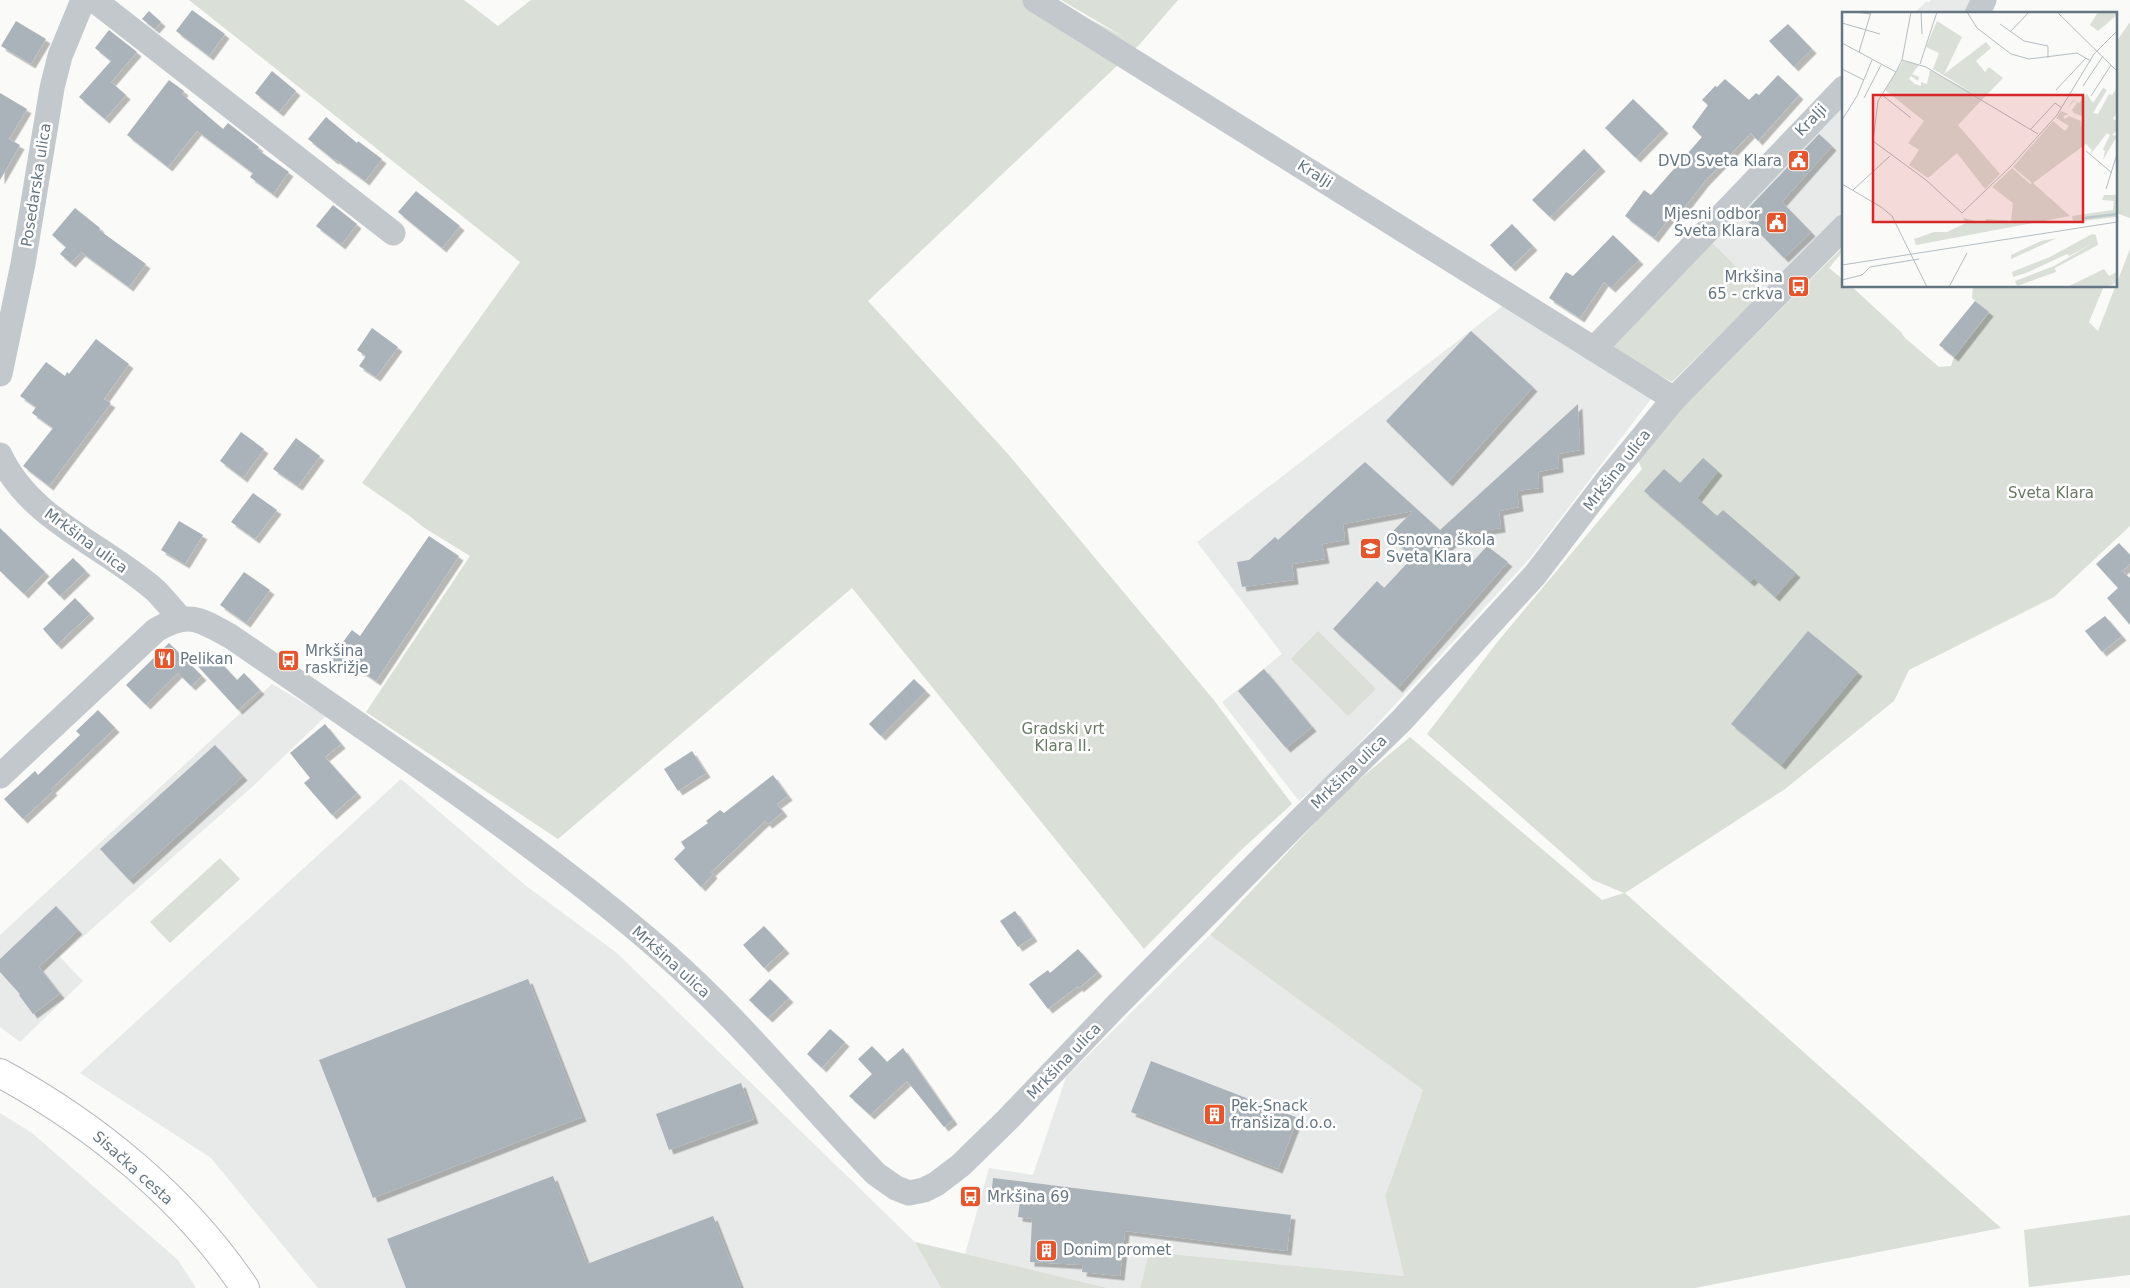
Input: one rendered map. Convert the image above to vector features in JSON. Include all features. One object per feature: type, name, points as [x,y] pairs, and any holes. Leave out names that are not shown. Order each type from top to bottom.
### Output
[{"type":"main road","name":"Sisačka cesta","points":[[0,1073],[91,1129],[150,1179],[198,1228],[245,1288]]},
{"type":"street","name":"Posedarska ulica","points":[[0,374],[23,264],[52,88],[60,56],[83,0]]},
{"type":"street","points":[[94,0],[394,233]]},
{"type":"street","name":"Kralji","points":[[1035,0],[1674,399]]},
{"type":"street","points":[[1978,12],[1984,0]]},
{"type":"street","name":"Kralji","points":[[1594,349],[1842,90]]},
{"type":"street","name":"Mrkšina ulica","points":[[0,455],[6,468],[21,488],[41,509],[154,589],[181,619],[193,619],[209,624],[230,636],[364,727],[546,858],[664,954],[704,990],[876,1174],[896,1188],[908,1193],[924,1190],[936,1184],[1007,1120],[1303,816],[1402,722],[1535,575],[1609,478],[1674,399],[1842,229]]},
{"type":"street","points":[[0,776],[156,630],[173,620],[181,619]]},
{"type":"shaded area","points":[[1931,0],[1973,0],[1966,12],[1915,12],[1927,1],[1929,3]]},
{"type":"shaded area","points":[[1842,90],[1842,213],[1818,242],[1766,295],[1708,239]]},
{"type":"shaded area","name":"Osnovna škola Sveta Klara","points":[[1504,305],[1654,395],[1531,557],[1332,773],[1299,801],[1222,702],[1282,654],[1197,542]]},
{"type":"shaded area","points":[[272,684],[326,716],[252,787],[60,957],[83,981],[20,1042],[0,1027],[0,935]]},
{"type":"shaded area","points":[[401,779],[525,885],[617,953],[915,1242],[941,1288],[318,1288],[211,1158],[80,1073]]},
{"type":"shaded area","points":[[1210,935],[1423,1090],[1385,1196],[1404,1276],[1149,1252],[1140,1288],[1108,1288],[965,1254],[989,1168],[1033,1175],[1066,1077]]},
{"type":"shaded area","points":[[0,1113],[32,1133],[178,1260],[196,1288],[0,1288]]},
{"type":"green space","name":"Gradski vrt Klara II.","points":[[189,0],[464,0],[498,26],[531,0],[1053,0],[1124,37],[1061,0],[1178,0],[1139,45],[868,301],[1008,454],[1213,699],[1292,804],[1240,851],[1144,949],[852,588],[558,839],[366,712],[470,556],[423,527],[362,483],[520,262]]},
{"type":"green space","points":[[2130,22],[2130,218],[2118,214],[2118,39]]},
{"type":"green space","points":[[1708,239],[1763,292],[1672,382],[1613,350],[1613,345]]},
{"type":"green space","name":"Sveta Klara","points":[[1842,248],[1842,252],[1829,268],[1842,278],[1842,288],[1853,288],[1901,332],[1905,338],[1939,367],[1951,366],[1954,357],[1989,313],[1972,298],[1973,288],[2103,288],[2089,322],[2098,331],[2115,288],[2118,288],[2118,280],[2130,249],[2130,526],[2054,597],[1909,670],[1894,701],[1785,789],[1625,893],[2001,1228],[1695,1288],[1140,1288],[1149,1252],[1404,1276],[1385,1196],[1423,1090],[1210,935],[1341,795],[1410,737],[1602,900],[1624,893],[1593,880],[1427,734],[1499,640],[1642,469],[1638,460],[1684,406]]},
{"type":"green space","points":[[1318,631],[1376,689],[1348,716],[1291,659]]},
{"type":"green space","points":[[220,858],[240,879],[170,943],[150,922]]},
{"type":"green space","points":[[2130,1215],[2130,1275],[2029,1287],[2024,1230]]},
{"type":"green space","points":[[915,1242],[1108,1288],[941,1288]]},
{"type":"building","points":[[192,10],[225,34],[209,56],[176,31]]},
{"type":"building","points":[[149,11],[161,22],[155,29],[142,19]]},
{"type":"building","points":[[16,21],[46,39],[31,64],[1,46]]},
{"type":"building","points":[[1788,24],[1812,49],[1794,67],[1769,41]]},
{"type":"building","points":[[109,30],[137,52],[111,82],[126,95],[105,119],[79,97],[111,61],[95,48]]},
{"type":"building","points":[[272,71],[296,91],[279,112],[255,93]]},
{"type":"building","points":[[1778,75],[1799,95],[1758,141],[1751,133],[1704,182],[1684,208],[1680,204],[1654,238],[1625,216],[1644,190],[1651,195],[1702,137],[1692,127],[1708,105],[1702,100],[1715,86],[1717,87],[1725,79],[1749,100],[1756,93],[1759,95]]},
{"type":"building","points":[[169,80],[184,91],[182,94],[223,129],[228,123],[259,147],[257,149],[289,172],[273,194],[250,177],[253,173],[197,131],[168,167],[127,135]]},
{"type":"building","points":[[0,93],[27,109],[9,139],[20,145],[0,180]]},
{"type":"building","points":[[1633,99],[1664,129],[1636,158],[1605,128]]},
{"type":"building","points":[[326,117],[357,143],[358,141],[382,159],[365,181],[308,139]]},
{"type":"building","name":"Mjesni odbor Sveta Klara","points":[[1819,134],[1832,146],[1782,202],[1811,232],[1784,258],[1742,215]]},
{"type":"building","points":[[1584,149],[1601,167],[1550,217],[1532,200]]},
{"type":"building","points":[[416,191],[460,226],[442,248],[398,212]]},
{"type":"building","points":[[333,205],[357,224],[341,245],[316,226]]},
{"type":"building","points":[[75,208],[100,228],[99,230],[146,264],[129,287],[81,252],[71,263],[60,254],[66,247],[52,235]]},
{"type":"building","points":[[1512,224],[1533,246],[1511,267],[1490,245]]},
{"type":"building","points":[[1613,235],[1639,260],[1611,288],[1604,282],[1580,318],[1549,298],[1566,272],[1573,276]]},
{"type":"building","points":[[1975,301],[1989,312],[1954,357],[1939,345]]},
{"type":"building","points":[[372,328],[398,347],[376,377],[359,366],[366,356],[357,350]]},
{"type":"building","points":[[1471,331],[1533,387],[1448,482],[1386,421]]},
{"type":"building","points":[[96,339],[129,364],[104,399],[111,403],[49,486],[23,466],[53,428],[32,413],[36,407],[20,396],[46,362],[65,376],[67,372],[69,374]]},
{"type":"building","points":[[1578,404],[1580,450],[1558,454],[1559,468],[1538,472],[1539,488],[1517,491],[1519,507],[1499,511],[1501,528],[1461,534],[1446,548],[1468,567],[1487,546],[1508,562],[1398,688],[1333,629],[1377,581],[1384,588],[1413,557],[1388,536],[1413,511],[1343,524],[1345,540],[1322,544],[1325,559],[1292,564],[1294,580],[1242,587],[1237,562],[1249,560],[1275,537],[1278,540],[1365,462],[1440,530]]},
{"type":"building","points":[[241,432],[264,449],[243,478],[220,461]]},
{"type":"building","points":[[296,438],[320,456],[298,486],[273,469]]},
{"type":"building","points":[[1703,458],[1718,471],[1697,498],[1717,516],[1723,510],[1796,573],[1775,597],[1754,578],[1750,582],[1644,491],[1664,469],[1680,483]]},
{"type":"building","points":[[253,493],[277,510],[255,539],[231,522]]},
{"type":"building","points":[[179,521],[203,535],[185,564],[161,550]]},
{"type":"building","points":[[0,528],[45,572],[24,594],[0,571]]},
{"type":"building","points":[[429,536],[459,556],[376,681],[357,668],[351,674],[330,659],[352,630],[360,636]]},
{"type":"building","points":[[2119,543],[2130,555],[2130,564],[2122,571],[2130,578],[2130,625],[2107,598],[2118,588],[2096,564]]},
{"type":"building","points":[[73,558],[86,571],[60,596],[47,583]]},
{"type":"building","points":[[244,572],[270,590],[246,623],[220,605]]},
{"type":"building","points":[[75,598],[90,614],[57,645],[43,629]]},
{"type":"building","points":[[2105,616],[2122,636],[2102,652],[2085,631]]},
{"type":"building","points":[[1808,631],[1858,672],[1781,765],[1731,724]]},
{"type":"building","points":[[169,643],[202,676],[191,686],[178,673],[146,705],[126,685]]},
{"type":"building","points":[[209,650],[237,680],[244,673],[260,690],[238,710],[195,663]]},
{"type":"building","points":[[1264,669],[1312,727],[1286,748],[1238,691]]},
{"type":"building","points":[[914,679],[926,691],[881,736],[869,724]]},
{"type":"building","points":[[98,710],[115,728],[51,789],[53,791],[23,819],[4,799],[35,771],[38,775],[80,735],[76,731]]},
{"type":"building","points":[[325,724],[341,744],[325,757],[357,793],[332,815],[304,783],[310,778],[290,753]]},
{"type":"building","points":[[215,745],[243,776],[129,880],[100,849]]},
{"type":"building","points":[[692,751],[706,773],[678,791],[664,769]]},
{"type":"building","points":[[773,775],[788,796],[777,804],[783,812],[768,824],[765,821],[711,872],[713,874],[701,887],[674,859],[685,848],[681,842],[708,823],[706,821],[720,810],[724,813]]},
{"type":"building","points":[[56,906],[78,930],[39,967],[60,994],[33,1014],[20,994],[0,972],[0,959]]},
{"type":"building","points":[[1015,911],[1033,937],[1018,947],[1000,921]]},
{"type":"building","points":[[764,926],[785,949],[764,968],[743,945]]},
{"type":"building","points":[[1078,949],[1098,972],[1079,988],[1078,986],[1048,1009],[1029,984],[1048,970],[1050,973]]},
{"type":"building","points":[[528,979],[582,1117],[373,1198],[319,1060]]},
{"type":"building","points":[[770,979],[789,998],[768,1018],[749,1000]]},
{"type":"building","points":[[830,1029],[845,1042],[822,1068],[807,1054]]},
{"type":"building","points":[[872,1046],[887,1062],[903,1048],[953,1120],[944,1127],[907,1081],[870,1115],[849,1096],[872,1074],[858,1059]]},
{"type":"building","name":"Pek-Snack franšiza d.o.o.","points":[[1151,1061],[1298,1118],[1278,1169],[1131,1112]]},
{"type":"building","points":[[741,1083],[754,1119],[669,1150],[656,1114]]},
{"type":"building","points":[[553,1176],[587,1264],[713,1216],[741,1288],[406,1288],[387,1239]]},
{"type":"building","points":[[993,1178],[1291,1215],[1287,1251],[1125,1231],[1120,1276],[1082,1272],[1083,1265],[1030,1262],[1032,1219],[1018,1217],[1020,1201],[991,1197]]},
{"type":"place","name":"DVD Sveta Klara","points":[[1798,161]]},
{"type":"place","name":"Mjesni odbor Sveta Klara","points":[[1776,223]]},
{"type":"place","name":"Mrkšina 65 - crkva","points":[[1799,286]]},
{"type":"place","name":"Osnovna škola Sveta Klara","points":[[1370,549]]},
{"type":"place","name":"Pelikan","points":[[164,659]]},
{"type":"place","name":"Mrkšina raskrižje","points":[[289,660]]},
{"type":"place","name":"Pek-Snack franšiza d.o.o.","points":[[1215,1115]]},
{"type":"place","name":"Mrkšina 69","points":[[971,1197]]},
{"type":"place","name":"Donim promet","points":[[1047,1250]]}]
